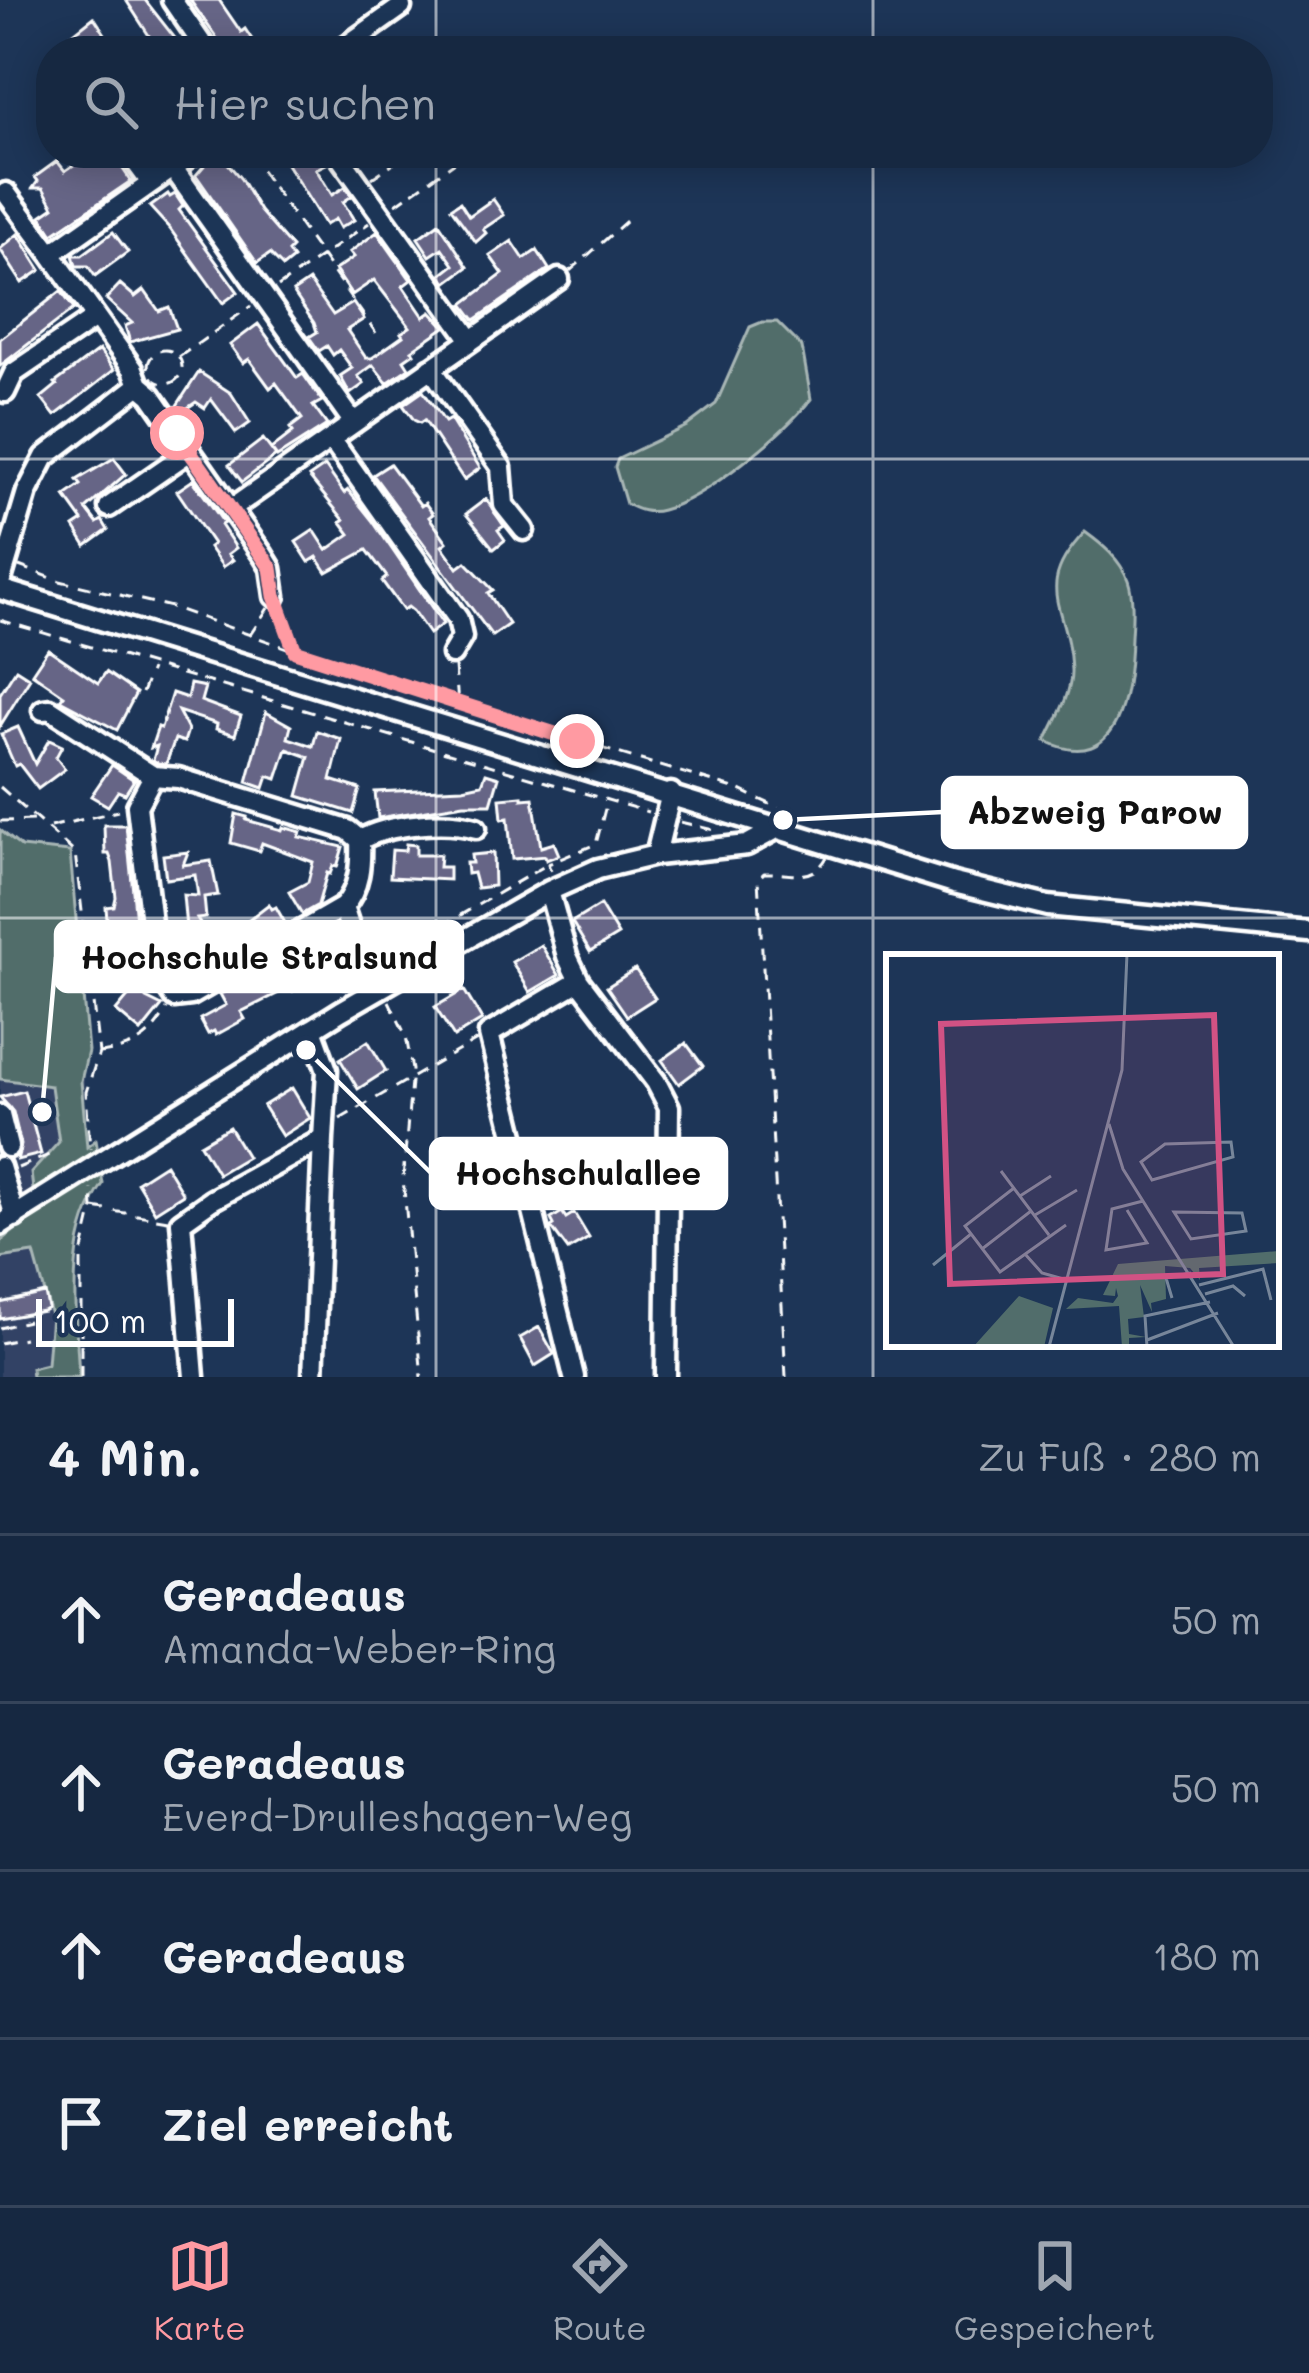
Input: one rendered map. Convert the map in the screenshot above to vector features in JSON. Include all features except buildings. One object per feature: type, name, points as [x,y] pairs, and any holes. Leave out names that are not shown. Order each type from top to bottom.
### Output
[{"type":"street","points":[[172,0],[197,36]]},
{"type":"street","points":[[360,36],[401,7]]},
{"type":"street","points":[[140,168],[151,183]]},
{"type":"street","points":[[51,254],[172,168],[354,423]]},
{"type":"street","points":[[348,168],[471,340]]},
{"type":"street","points":[[6,193],[271,568],[275,596]]},
{"type":"street","points":[[231,509],[559,279]]},
{"type":"street","points":[[5,392],[14,373],[95,318]]},
{"type":"street","points":[[431,368],[502,467],[502,499],[524,530]]},
{"type":"street","points":[[140,386],[52,450],[18,489],[0,586],[954,883],[1048,906],[1309,932]]},
{"type":"street","points":[[332,439],[458,619],[462,637],[452,654]]},
{"type":"street","points":[[109,507],[190,451]]},
{"type":"street","points":[[43,710],[50,709],[89,732],[153,776],[178,778],[291,812],[348,830],[360,840]]},
{"type":"street","points":[[153,776],[137,806],[157,972],[174,997],[191,995],[343,907],[353,896],[358,879],[360,840]]},
{"type":"street","points":[[656,855],[670,793]]},
{"type":"street","points":[[360,840],[377,832],[411,828],[461,824],[476,828]]},
{"type":"street","points":[[0,1167],[7,1221],[384,985],[552,889],[598,868],[656,855],[747,845],[778,828]]},
{"type":"street","points":[[552,889],[567,956],[580,981],[656,1082],[669,1107],[666,1377]]},
{"type":"street","points":[[343,907],[352,935],[384,985]]},
{"type":"street","points":[[574,1377],[489,1034],[580,981]]},
{"type":"street","points":[[312,1030],[327,1070],[313,1377]]},
{"type":"street","points":[[0,1115],[3,1151]]},
{"type":"street","points":[[194,1377],[182,1222],[323,1130]]},
{"type":"path","points":[[260,168],[376,333]]},
{"type":"path","points":[[361,186],[387,168]]},
{"type":"path","points":[[179,357],[447,168]]},
{"type":"path","points":[[559,279],[632,216]]},
{"type":"path","points":[[159,351],[179,357],[182,368],[173,382],[157,382],[149,374],[148,363],[159,351]]},
{"type":"path","points":[[37,574],[171,607],[458,704],[740,790],[806,822]]},
{"type":"path","points":[[250,636],[275,596]]},
{"type":"path","points":[[275,596],[295,651]]},
{"type":"path","points":[[0,620],[664,817]]},
{"type":"path","points":[[452,654],[458,704]]},
{"type":"path","points":[[142,693],[152,667]]},
{"type":"path","points":[[0,788],[75,853],[99,1053],[86,1092],[93,1208],[82,1259],[81,1377]]},
{"type":"path","points":[[373,967],[548,864],[596,844],[608,800]]},
{"type":"path","points":[[46,827],[118,811]]},
{"type":"path","points":[[0,821],[37,820]]},
{"type":"path","points":[[786,1377],[758,879],[764,873],[800,876],[817,872],[833,845]]},
{"type":"path","points":[[548,864],[552,889]]},
{"type":"path","points":[[99,1053],[134,1046],[149,1037],[174,997]]},
{"type":"path","points":[[392,1007],[410,1049],[404,1191],[422,1377]]},
{"type":"path","points":[[323,1130],[489,1034]]},
{"type":"path","points":[[0,1167],[27,1167],[50,1155]]},
{"type":"path","points":[[93,1208],[182,1222]]},
{"type":"path","points":[[0,1328],[28,1321]]},
{"type":"path","points":[[0,1343],[24,1338]]},
{"type":"shaded area","points":[[0,857],[84,1052],[84,1217],[70,1268],[72,1377],[0,1377]]},
{"type":"green space","points":[[777,322],[802,347],[811,399],[763,447],[680,504],[643,511],[626,504],[615,467],[618,459],[687,426],[716,404],[750,327]]},
{"type":"green space","points":[[1085,532],[1110,553],[1128,580],[1130,657],[1123,701],[1106,737],[1091,747],[1071,749],[1046,741],[1071,679],[1056,584],[1059,569]]},
{"type":"green space","points":[[0,830],[21,847],[70,852],[88,1051],[81,1081],[87,1147],[96,1140],[103,1184],[82,1228],[77,1252],[79,1377],[32,1377],[31,1368],[47,1364],[51,1315],[34,1253],[0,1258],[0,1242],[36,1213],[31,1173],[59,1142],[51,1086],[0,1079]]},
{"type":"place","name":"Abzweig Parow","points":[[783,820]]},
{"type":"place","name":"Hochschulallee","points":[[306,1050]]},
{"type":"place","name":"Hochschule Stralsund","points":[[42,1112]]},
{"type":"route","points":[[177,433],[271,568],[275,596],[295,651],[577,741]]}]
